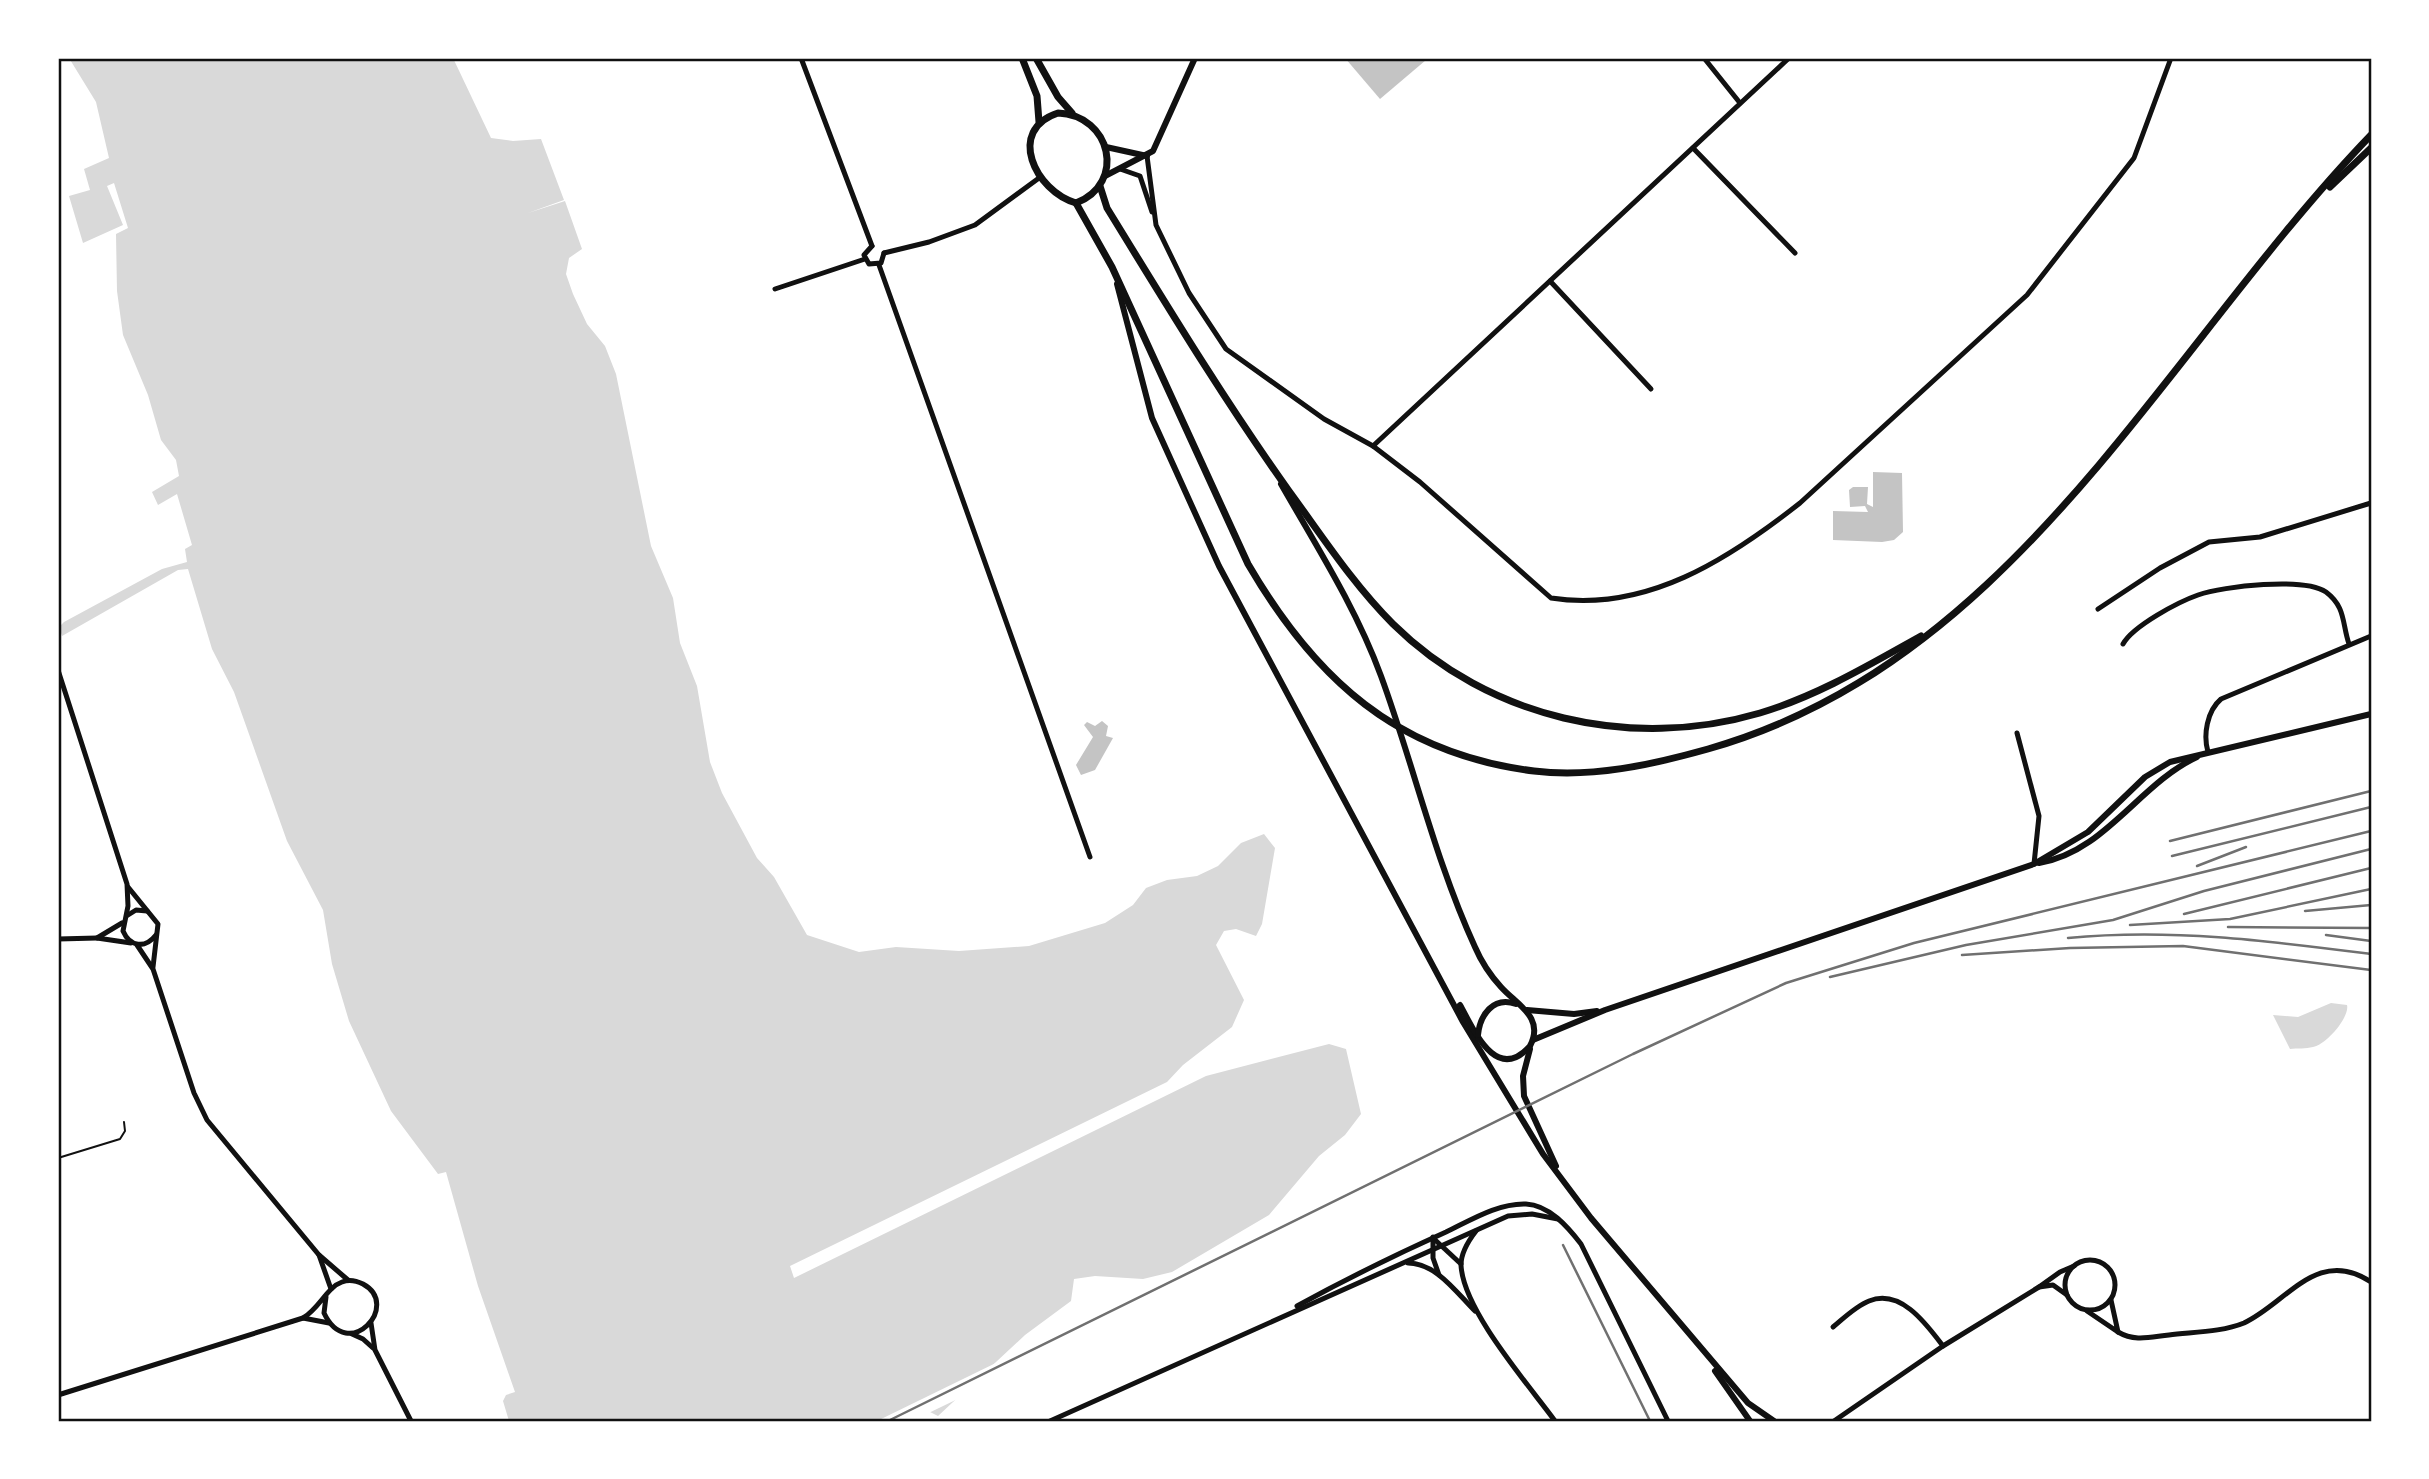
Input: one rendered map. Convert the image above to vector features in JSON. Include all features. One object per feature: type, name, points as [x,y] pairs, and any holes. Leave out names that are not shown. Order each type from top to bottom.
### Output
[{"type":"main road","points":[[1022,58],[1037,96],[1040,122],[1031,147],[1032,163],[1039,178],[1061,198],[1076,202],[1095,193],[1100,186],[1105,176],[1106,147],[1093,125],[1072,113],[1058,97],[1036,58]]},
{"type":"main road","points":[[1040,122],[1058,113],[1072,113]]},
{"type":"main road","points":[[1076,202],[1112,267],[1230,527],[1269,601],[1307,653],[1370,709],[1420,738],[1472,758],[1545,772],[1595,773],[1661,761],[1726,744],[1814,708],[1867,680],[1940,626],[1989,584],[2047,524],[2371,135]]},
{"type":"main road","points":[[2302,215],[2371,148]]},
{"type":"main road","points":[[1100,186],[1114,220],[1233,411],[1346,570],[1394,625],[1476,687],[1560,718],[1655,729],[1758,714],[1835,683],[1940,626]]},
{"type":"street","points":[[801,58],[872,246]]},
{"type":"street","points":[[1156,225],[1150,153],[1195,58]]},
{"type":"street","points":[[1704,58],[1741,103]]},
{"type":"street","points":[[1373,446],[1789,58]]},
{"type":"street","points":[[1119,169],[1140,176],[1156,225],[1189,293],[1226,349],[1324,419],[1373,446],[1474,527],[1551,598],[1575,602],[1641,592],[1698,573],[1756,537],[1800,503],[2027,295],[2134,158],[2171,58]]},
{"type":"street","points":[[1106,147],[1150,153]]},
{"type":"street","points":[[1693,148],[1795,253]]},
{"type":"street","points":[[1105,176],[1150,153]]},
{"type":"street","points":[[884,253],[929,242],[975,225],[1039,178]]},
{"type":"street","points":[[879,247],[884,253],[885,258],[879,265],[869,264],[865,259],[866,249],[879,247]]},
{"type":"street","points":[[775,289],[865,259]]},
{"type":"street","points":[[879,265],[1090,857]]},
{"type":"street","points":[[1112,267],[1152,418],[1219,566],[1451,993],[1478,1048],[1523,1125],[1563,1180],[1700,1349],[1748,1403],[1774,1421]]},
{"type":"street","points":[[1550,281],[1651,389]]},
{"type":"street","points":[[1264,455],[1340,585],[1370,648],[1474,946],[1497,982],[1524,1008],[1535,1029],[1523,1076],[1524,1096],[1563,1180]]},
{"type":"street","points":[[2098,609],[2160,568],[2209,542],[2260,537],[2371,503]]},
{"type":"street","points":[[2123,644],[2134,630],[2198,595],[2297,583],[2318,588],[2337,603],[2345,618],[2349,644]]},
{"type":"street","points":[[2208,752],[2205,739],[2208,722],[2213,707],[2221,699],[2371,636]]},
{"type":"street","points":[[58,670],[127,884],[158,924],[153,969]]},
{"type":"street","points":[[1451,993],[1488,1051],[1504,1058],[1519,1056],[1532,1043],[1605,1010],[2034,864],[2088,832],[2153,771],[2170,762],[2371,714]]},
{"type":"street","points":[[2017,733],[2039,816],[2034,864]]},
{"type":"street","points":[[127,884],[123,931],[153,969],[194,1093],[207,1120],[319,1255],[348,1280],[360,1282],[373,1294],[376,1311],[371,1323],[362,1331],[351,1334]]},
{"type":"street","points":[[97,938],[113,931],[136,910],[147,911]]},
{"type":"street","points":[[58,939],[97,938],[135,944],[148,943],[156,935]]},
{"type":"street","points":[[1478,1048],[1482,1016],[1489,1008],[1499,1003],[1574,1014],[1605,1010]]},
{"type":"street","points":[[1272,1319],[1385,1259],[1494,1210],[1514,1205],[1540,1207],[1558,1219],[1581,1244],[1668,1421]]},
{"type":"street","points":[[1050,1421],[1272,1319],[1478,1229],[1519,1214],[1558,1219]]},
{"type":"street","points":[[1478,1229],[1466,1246],[1461,1264],[1466,1287],[1479,1314]]},
{"type":"street","points":[[1433,1237],[1461,1264]]},
{"type":"street","points":[[1433,1237],[1432,1250],[1440,1275]]},
{"type":"street","points":[[319,1255],[331,1289]]},
{"type":"street","points":[[1834,1421],[1943,1346],[2060,1272],[2089,1260],[2097,1261],[2110,1270],[2115,1284],[2111,1300],[2118,1332]]},
{"type":"street","points":[[1405,1263],[1425,1266],[1440,1275],[1479,1314],[1555,1421]]},
{"type":"street","points":[[2068,1295],[2066,1280],[2074,1266]]},
{"type":"street","points":[[2039,1287],[2053,1285],[2118,1332],[2138,1339],[2233,1326],[2252,1317],[2307,1279],[2324,1271],[2344,1271],[2371,1282]]},
{"type":"street","points":[[58,1395],[303,1318],[319,1307],[331,1289],[348,1280]]},
{"type":"street","points":[[326,1297],[324,1313],[329,1323],[338,1330],[363,1339],[374,1350],[411,1421]]},
{"type":"street","points":[[1833,1327],[1865,1303],[1887,1300],[1912,1311],[1943,1346]]},
{"type":"street","points":[[2084,1309],[2099,1309],[2111,1300]]},
{"type":"street","points":[[303,1318],[329,1323]]},
{"type":"street","points":[[371,1323],[374,1350]]},
{"type":"street","points":[[1700,1349],[1750,1421]]},
{"type":"path","points":[[58,1158],[120,1139],[125,1131],[124,1122]]},
{"type":"shaded area","points":[[69,58],[453,58],[491,138],[513,141],[541,139],[564,200],[528,213],[565,201],[582,249],[569,258],[566,274],[587,324],[605,346],[616,374],[651,546],[673,598],[680,643],[697,686],[710,762],[722,793],[757,858],[774,877],[807,935],[859,952],[896,947],[959,951],[1029,946],[1105,923],[1133,905],[1146,888],[1167,880],[1197,876],[1218,866],[1241,843],[1264,834],[1275,848],[1262,924],[1256,936],[1236,929],[1224,931],[1216,945],[1244,1000],[1232,1027],[1183,1065],[1167,1082],[790,1266],[794,1278],[1206,1076],[1329,1044],[1346,1049],[1361,1114],[1345,1135],[1319,1156],[1269,1215],[1172,1272],[1143,1279],[1095,1276],[1074,1279],[1071,1301],[1025,1335],[938,1416],[924,1409],[914,1421],[509,1421],[503,1401],[506,1395],[515,1392],[478,1286],[446,1172],[438,1174],[391,1111],[349,1021],[332,964],[323,910],[287,841],[234,692],[212,649],[188,569],[178,570],[62,636],[59,627],[162,569],[187,562],[185,549],[192,545],[177,494],[158,505],[152,492],[179,476],[176,460],[161,440],[148,395],[123,335],[117,291],[116,234],[128,228],[114,183],[107,186],[123,225],[83,243],[69,196],[90,190],[84,169],[109,158],[96,102]]},
{"type":"shaded area","points":[[2331,1003],[2347,1005],[2345,1016],[2336,1030],[2318,1045],[2290,1049],[2273,1015],[2298,1017]]},
{"type":"pier","points":[[1004,1359],[968,1394],[912,1421],[877,1421]]},
{"type":"building","points":[[1345,58],[1424,58],[1426,60],[1380,99]]},
{"type":"building","points":[[1873,472],[1902,473],[1903,532],[1894,540],[1882,542],[1833,540],[1833,511],[1868,512],[1865,506],[1850,507],[1849,490],[1853,487],[1868,487],[1867,504],[1873,507]]},
{"type":"building","points":[[1102,721],[1108,726],[1106,736],[1113,738],[1095,770],[1081,775],[1076,765],[1093,737],[1084,725],[1087,722],[1095,726]]},
{"type":"railway","points":[[2170,841],[2371,791]]},
{"type":"railway","points":[[2172,856],[2371,807]]},
{"type":"railway","points":[[888,1421],[1633,1054],[1786,983],[1914,943],[2371,831]]},
{"type":"railway","points":[[2197,866],[2246,847]]},
{"type":"railway","points":[[1830,977],[1966,945],[2113,920],[2204,891],[2371,849]]},
{"type":"railway","points":[[2184,914],[2371,868]]},
{"type":"railway","points":[[2130,925],[2230,919],[2371,889]]},
{"type":"railway","points":[[2305,911],[2371,905]]},
{"type":"railway","points":[[2228,927],[2371,928]]},
{"type":"railway","points":[[2068,938],[2183,935],[2371,954]]},
{"type":"railway","points":[[2326,935],[2371,941]]},
{"type":"railway","points":[[1962,955],[2070,948],[2183,946],[2371,970]]},
{"type":"railway","points":[[1563,1245],[1650,1421]]}]
